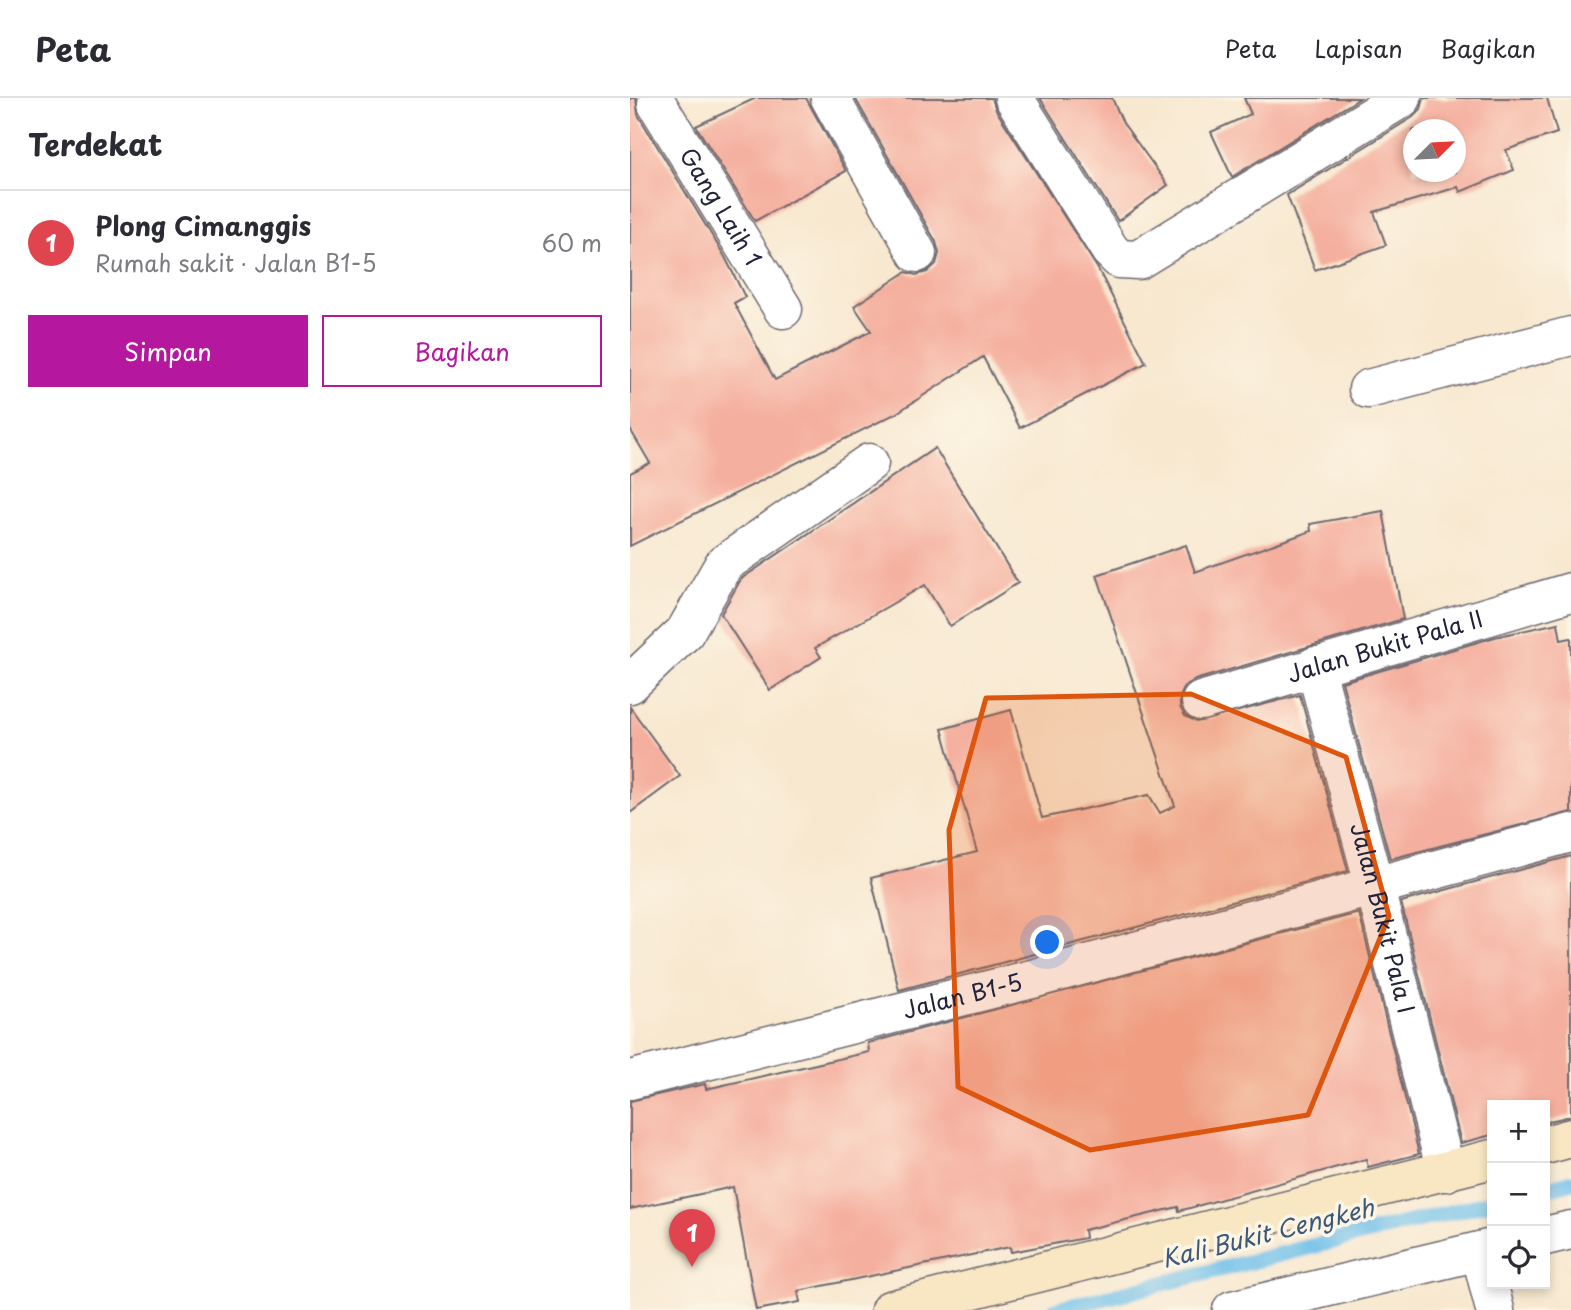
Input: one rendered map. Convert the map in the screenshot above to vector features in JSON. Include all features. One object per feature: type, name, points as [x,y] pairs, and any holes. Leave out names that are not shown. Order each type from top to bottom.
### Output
[{"type":"street","points":[[830,98],[917,253]]},
{"type":"street","points":[[1014,98],[1110,250],[1128,261],[1138,260],[1402,98]]},
{"type":"street","name":"Gang Laih 1","points":[[652,107],[783,309]]},
{"type":"street","points":[[1368,389],[1571,335]]},
{"type":"street","points":[[630,684],[685,632],[724,564],[869,463]]},
{"type":"street","name":"Jalan Bukit Pala II","points":[[1201,701],[1571,592]]},
{"type":"street","name":"Jalan Bukit Pala I","points":[[1315,666],[1374,884],[1446,1172]]},
{"type":"street","name":"Jalan B1-5","points":[[630,1080],[1032,979],[1374,884],[1571,833]]},
{"type":"street","points":[[1550,1144],[1571,1138]]},
{"type":"street","points":[[890,1310],[1487,1160]]},
{"type":"street","points":[[1550,1235],[1571,1230]]},
{"type":"street","points":[[1231,1310],[1486,1250],[1495,1310]]},
{"type":"highlighted area","points":[[1191,694],[1346,757],[1389,916],[1308,1115],[1090,1150],[958,1087],[949,830],[986,698]]},
{"type":"building","points":[[630,98],[636,98],[638,115],[725,257],[745,297],[734,303],[775,380],[871,331],[854,306],[906,272],[916,275],[927,272],[936,264],[939,253],[936,242],[855,98],[992,98],[996,110],[1098,269],[1146,363],[1020,428],[983,357],[895,414],[630,546],[630,473],[650,463],[630,429]]},
{"type":"building","points":[[756,98],[806,98],[846,171],[755,221],[696,126]]},
{"type":"building","points":[[1040,98],[1112,98],[1123,123],[1168,185],[1118,221]]},
{"type":"building","points":[[1244,98],[1360,98],[1232,177],[1211,132],[1251,114]]},
{"type":"building","points":[[1424,98],[1547,98],[1557,133],[1506,150],[1514,170],[1460,192],[1458,187],[1374,212],[1386,245],[1315,270],[1287,195],[1403,123],[1403,182],[1466,182],[1466,119],[1410,119],[1421,109]]},
{"type":"building","points":[[935,448],[1018,583],[950,626],[925,585],[815,648],[821,657],[770,690],[721,614],[741,579]]},
{"type":"building","points":[[1383,511],[1403,619],[1195,680],[1185,686],[1180,697],[1180,707],[1185,716],[1197,722],[1300,695],[1348,871],[899,990],[871,878],[977,852],[942,729],[1011,710],[1042,818],[1149,795],[1160,813],[1175,806],[1097,575],[1186,545],[1195,572],[1311,531],[1310,524]]},
{"type":"building","points":[[1558,623],[1561,640],[1571,638],[1571,812],[1390,859],[1342,682],[1495,637]]},
{"type":"building","points":[[630,707],[680,776],[630,813]]},
{"type":"building","points":[[1571,856],[1571,1116],[1550,1121],[1550,1100],[1487,1100],[1487,1136],[1461,1143],[1401,902]]},
{"type":"building","points":[[1359,913],[1419,1154],[1368,1167],[1366,1159],[1179,1211],[1178,1207],[1084,1230],[1085,1238],[1011,1252],[1010,1247],[798,1291],[800,1302],[756,1310],[733,1187],[630,1209],[630,1101],[705,1084],[706,1089],[869,1052],[868,1043]]},
{"type":"waterway","name":"Kali Bukit Cengkeh","points":[[1550,1188],[1571,1182]]},
{"type":"waterway","name":"Kali Bukit Cengkeh","points":[[1055,1310],[1487,1203]]},
{"type":"place","name":"Plong Cimanggis","points":[[692,1267]]}]
